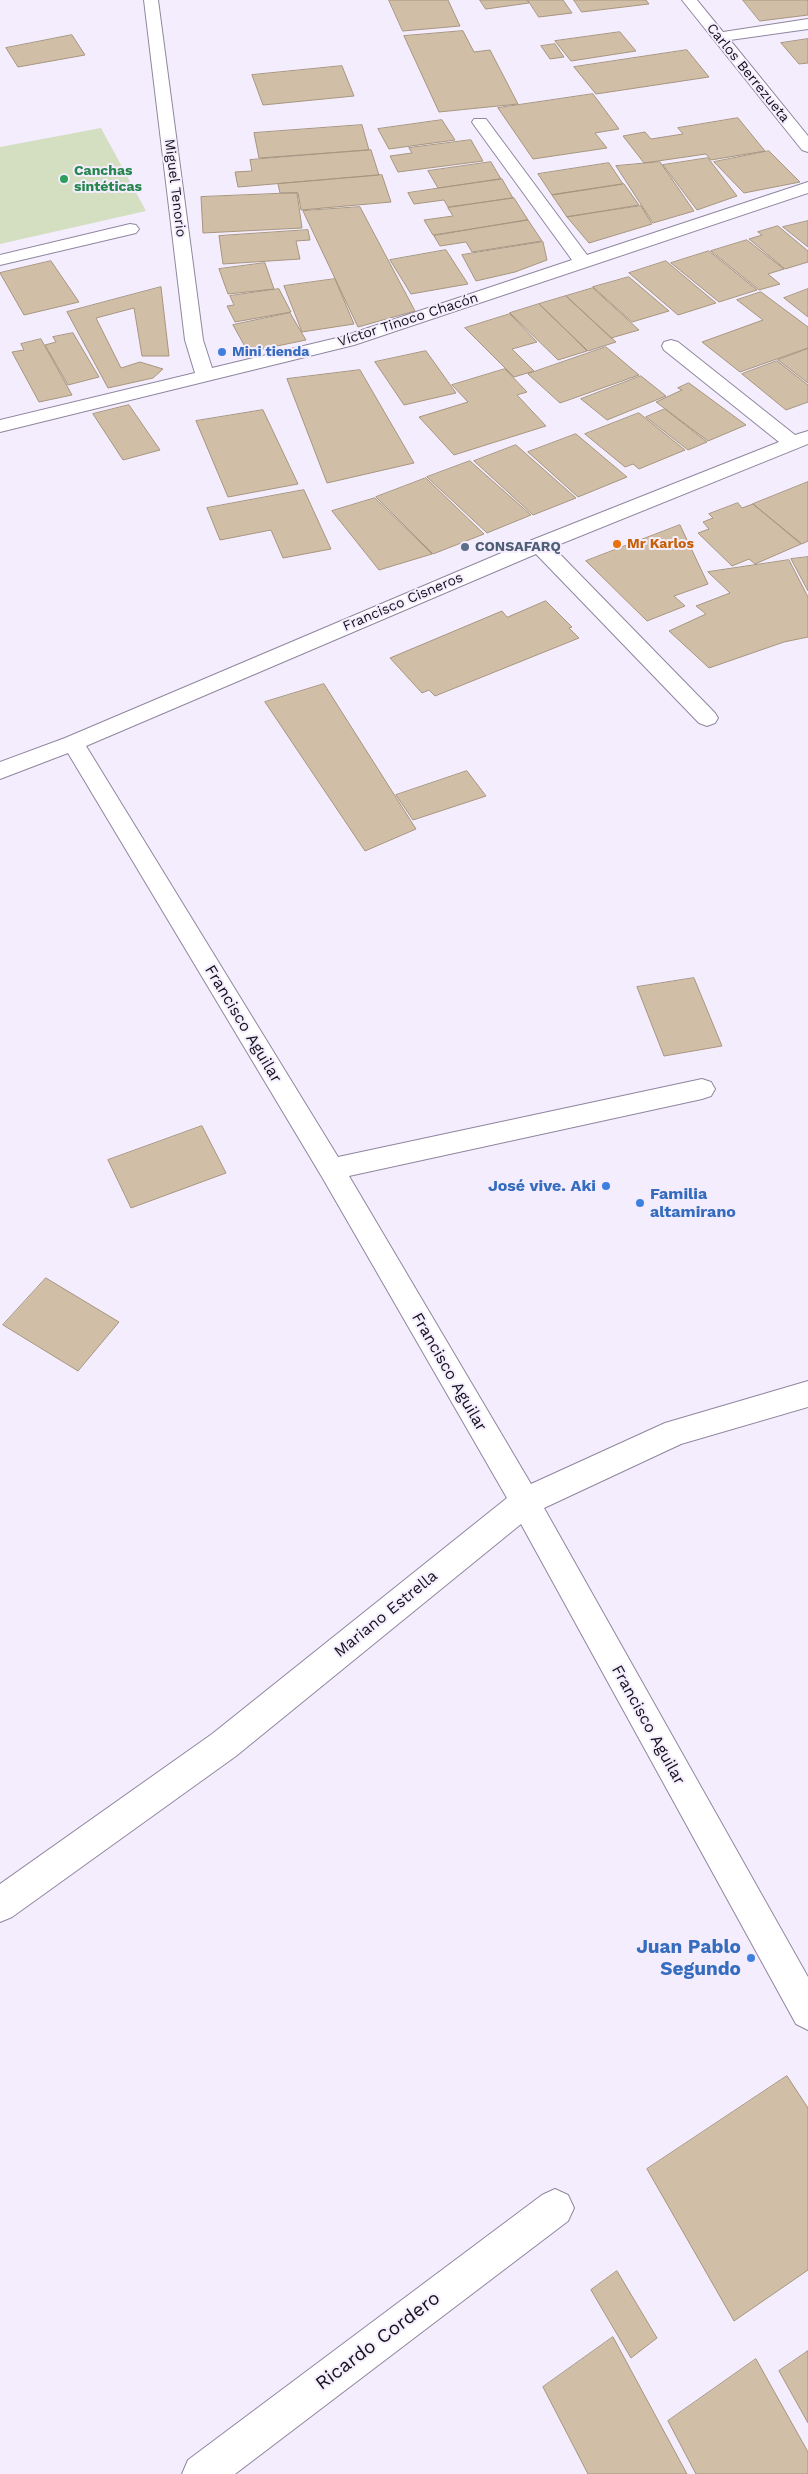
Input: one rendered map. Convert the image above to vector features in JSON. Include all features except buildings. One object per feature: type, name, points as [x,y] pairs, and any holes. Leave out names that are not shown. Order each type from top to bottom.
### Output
[{"type":"street","name":"Miguel Tenorio","points":[[151,0],[194,340],[205,375]]},
{"type":"street","name":"Carlos Berrezueta","points":[[689,0],[808,147]]},
{"type":"street","points":[[719,37],[808,24]]},
{"type":"street","points":[[480,122],[583,262]]},
{"type":"street","name":"Víctor Tinoco Chacón","points":[[0,426],[347,341],[808,187]]},
{"type":"street","points":[[0,260],[130,228]]},
{"type":"street","points":[[671,346],[800,440]]},
{"type":"street","name":"Francisco Cisneros","points":[[0,771],[539,545],[800,440]]},
{"type":"street","points":[[539,545],[707,718]]},
{"type":"street","name":"Francisco Aguilar","points":[[73,742],[331,1169],[525,1502],[808,2012]]},
{"type":"street","points":[[331,1169],[702,1089]]},
{"type":"street","name":"Mariano Estrella","points":[[0,1905],[224,1745],[525,1502],[675,1432],[808,1394]]},
{"type":"street","name":"Ricardo Cordero","points":[[202,2474],[555,2208]]},
{"type":"green space","name":"Canchas sintéticas","points":[[101,128],[146,211],[0,244],[0,147]]},
{"type":"place","name":"Canchas sintéticas","points":[[64,179]]},
{"type":"place","name":"Mini tienda","points":[[222,352]]},
{"type":"place","name":"Mr Karlos","points":[[617,544]]},
{"type":"place","name":"CONSAFARQ","points":[[465,547]]},
{"type":"place","name":"José vive. Aki","points":[[606,1186]]},
{"type":"place","name":"Familia altamirano","points":[[640,1203]]},
{"type":"place","name":"Juan Pablo Segundo","points":[[751,1958]]}]
